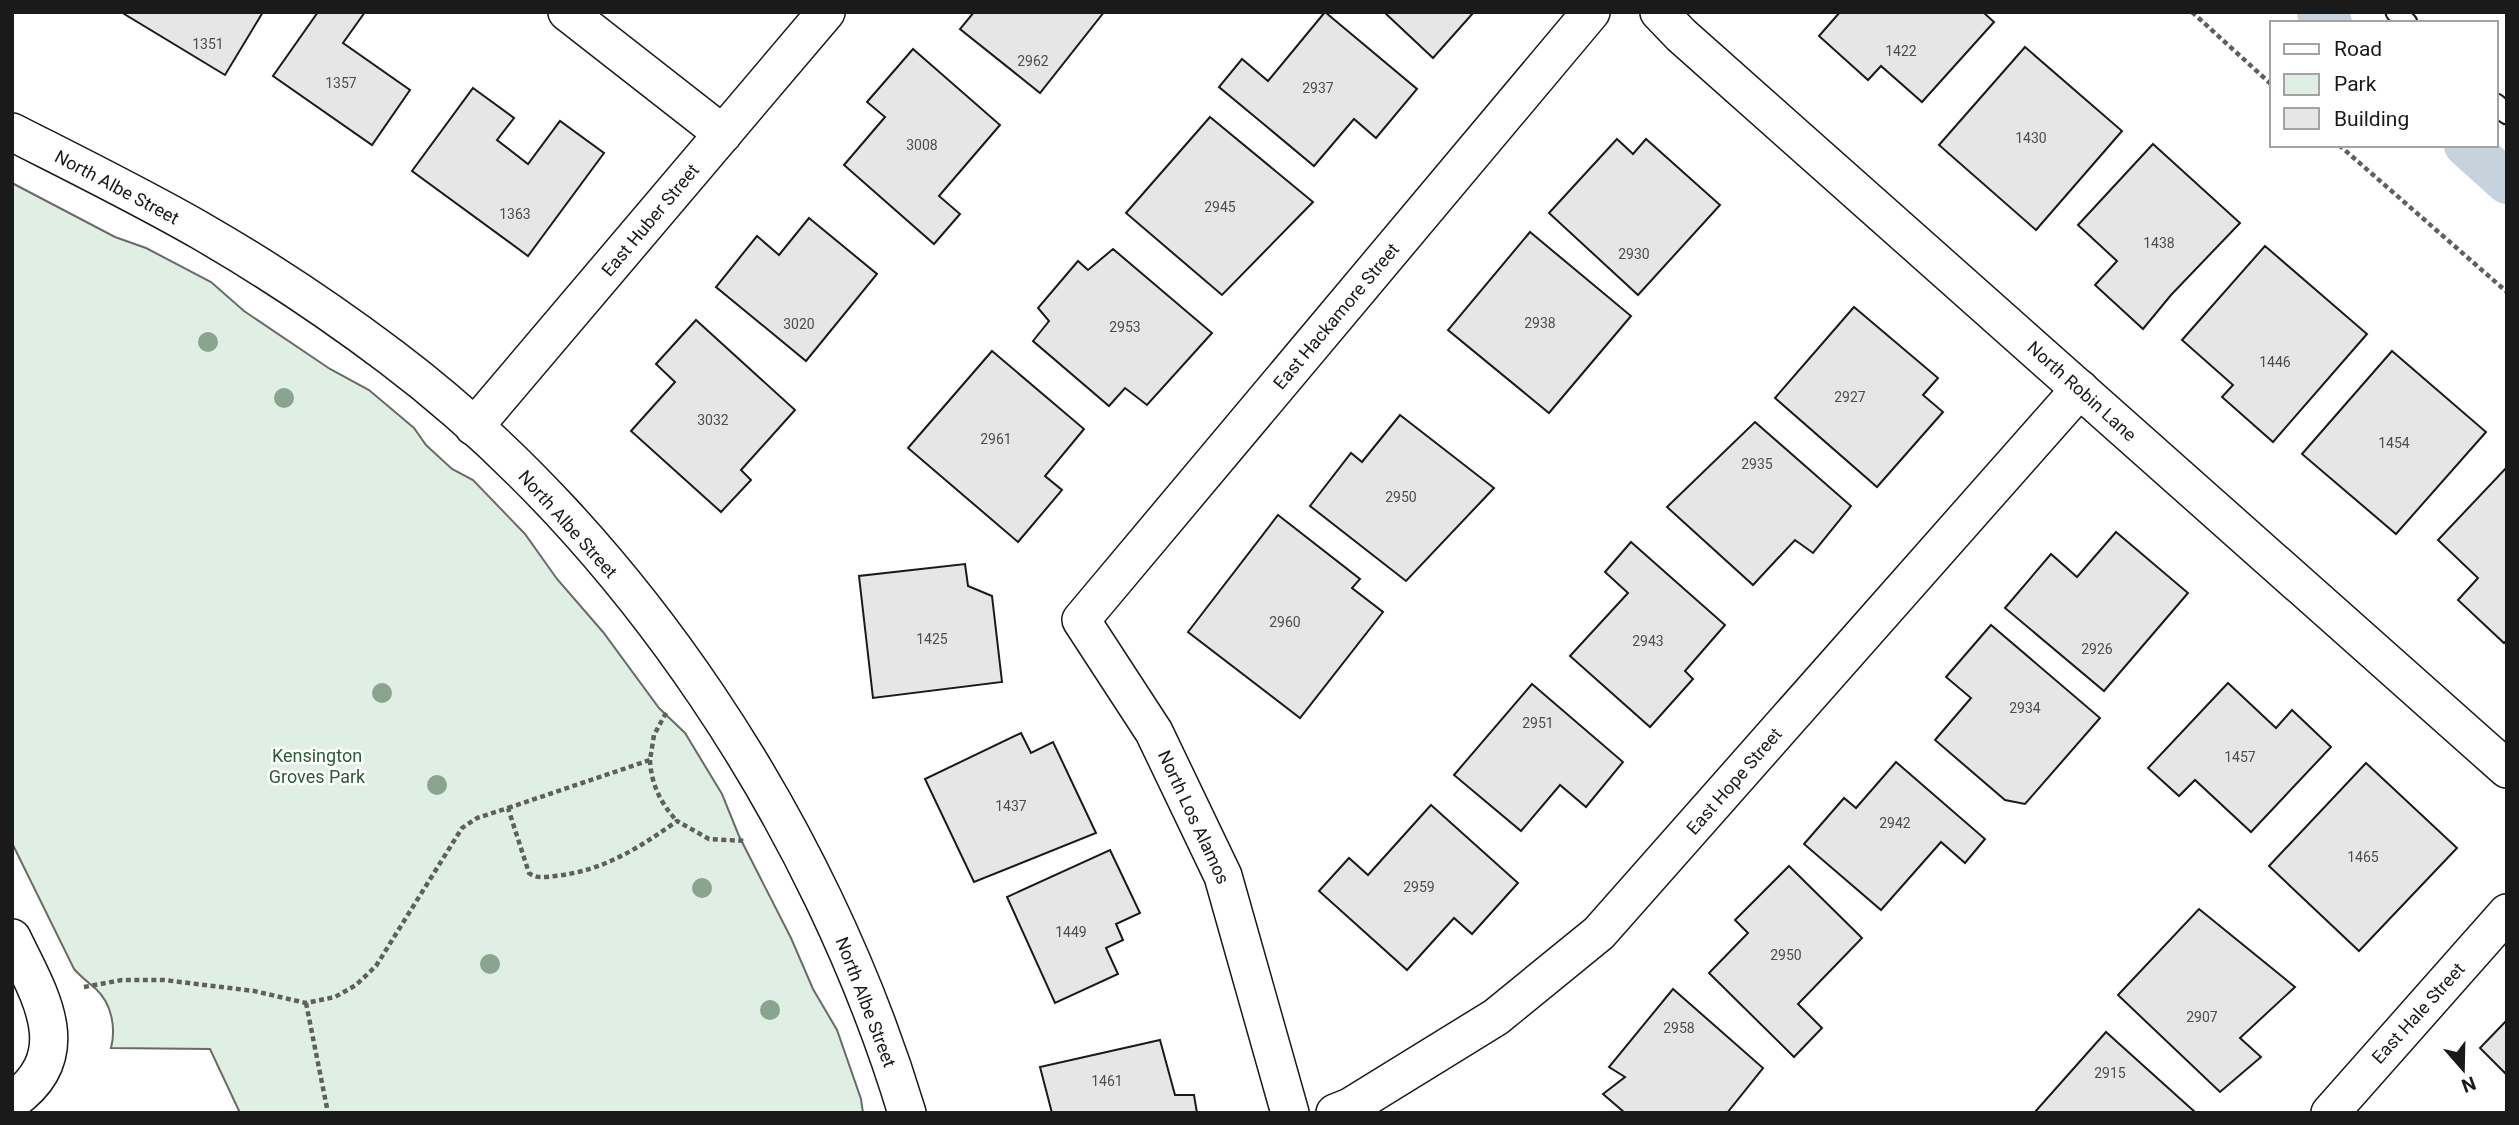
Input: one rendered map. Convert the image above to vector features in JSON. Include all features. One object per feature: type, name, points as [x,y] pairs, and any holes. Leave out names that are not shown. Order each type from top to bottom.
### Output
[{"type":"street","points":[[568,12],[723,134]]},
{"type":"street","name":"East Huber Street","points":[[474,427],[826,12]]},
{"type":"street","name":"East Hackamore Street","points":[[1081,620],[1591,12]]},
{"type":"street","name":"North Robin Lane","points":[[1659,12],[1681,35],[2507,769]]},
{"type":"street","name":"North Albe Street","points":[[12,132],[202,231],[300,292],[393,359],[474,427],[557,507],[668,643],[768,791],[821,891],[866,995],[907,1113]]},
{"type":"street","name":"East Hope Street","points":[[1335,1113],[1350,1107],[1496,1017],[1600,933],[2080,389]]},
{"type":"street","name":"North Los Alamos","points":[[1081,620],[1154,732],[1223,876],[1290,1113]]},
{"type":"street","name":"East Hale Street","points":[[2330,1113],[2507,913]]},
{"type":"street","points":[[12,938],[43,1001],[49,1023],[50,1044],[45,1063],[34,1080],[12,1101]]},
{"type":"path","points":[[2192,12],[2270,83]]},
{"type":"path","points":[[2341,147],[2507,292]]},
{"type":"path","points":[[667,710],[654,736],[650,760],[658,793],[667,810],[677,821],[709,839],[746,841]]},
{"type":"path","points":[[84,987],[122,980],[164,980],[254,991],[306,1003],[335,997],[366,976],[392,944],[425,885],[462,828],[477,818],[650,760]]},
{"type":"path","points":[[508,808],[529,873],[536,877],[566,875],[615,860],[677,821]]},
{"type":"path","points":[[306,1003],[328,1113]]},
{"type":"green space","name":"Kensington Groves Park","points":[[12,183],[115,237],[146,248],[211,282],[244,311],[330,369],[369,390],[414,428],[426,445],[452,469],[473,480],[525,534],[557,579],[603,632],[659,708],[685,733],[722,794],[739,836],[791,938],[813,989],[837,1030],[861,1099],[863,1113],[240,1113],[210,1049],[111,1048],[113,1024],[106,1002],[74,969],[12,843]]},
{"type":"building","points":[[121,12],[263,12],[225,75]]},
{"type":"building","points":[[318,12],[365,12],[343,43],[410,90],[372,145],[273,76]]},
{"type":"building","points":[[974,12],[1104,12],[1040,93],[960,29]]},
{"type":"building","points":[[1325,12],[1417,89],[1376,138],[1354,119],[1314,166],[1219,87],[1242,59],[1268,81]]},
{"type":"building","points":[[1384,12],[1474,12],[1433,58]]},
{"type":"building","points":[[1840,12],[1983,12],[1994,22],[1922,102],[1881,66],[1868,80],[1819,36]]},
{"type":"building","points":[[2025,47],[2122,131],[2036,230],[1939,145]]},
{"type":"building","points":[[913,49],[1000,125],[939,196],[960,214],[934,244],[844,165],[885,117],[867,102]]},
{"type":"building","points":[[473,88],[514,118],[497,140],[528,164],[560,121],[604,153],[528,256],[412,171]]},
{"type":"building","points":[[1210,117],[1313,202],[1222,295],[1126,213]]},
{"type":"building","points":[[1617,139],[1633,154],[1646,139],[1720,205],[1638,295],[1549,213]]},
{"type":"building","points":[[2153,144],[2240,223],[2171,295],[2143,329],[2095,285],[2117,261],[2078,225]]},
{"type":"building","points":[[809,218],[877,274],[806,361],[716,287],[757,236],[779,255]]},
{"type":"building","points":[[1530,232],[1631,316],[1549,413],[1448,330]]},
{"type":"building","points":[[2265,246],[2367,334],[2273,442],[2222,397],[2233,385],[2182,340]]},
{"type":"building","points":[[1113,249],[1212,333],[1147,405],[1125,388],[1109,406],[1033,341],[1049,321],[1038,308],[1078,261],[1088,270]]},
{"type":"building","points":[[1854,307],[1938,378],[1923,395],[1943,412],[1877,487],[1775,398]]},
{"type":"building","points":[[696,320],[795,410],[741,470],[751,480],[721,512],[631,431],[675,382],[656,364]]},
{"type":"building","points":[[992,351],[1084,429],[1045,476],[1062,490],[1018,542],[908,448]]},
{"type":"building","points":[[2392,351],[2486,432],[2396,534],[2302,454]]},
{"type":"building","points":[[1400,415],[1494,488],[1406,581],[1310,506],[1351,453],[1362,462]]},
{"type":"building","points":[[1755,422],[1851,506],[1813,553],[1795,540],[1753,585],[1667,507]]},
{"type":"building","points":[[2507,467],[2507,640],[2504,643],[2458,600],[2478,578],[2438,540]]},
{"type":"building","points":[[1278,515],[1360,579],[1352,588],[1383,612],[1300,718],[1188,632]]},
{"type":"building","points":[[2116,532],[2188,593],[2104,691],[2005,608],[2051,554],[2077,577]]},
{"type":"building","points":[[1631,542],[1725,625],[1685,671],[1693,679],[1650,727],[1570,656],[1628,593],[1605,572]]},
{"type":"building","points":[[965,564],[968,586],[992,596],[1002,682],[873,698],[859,576]]},
{"type":"building","points":[[1991,625],[2100,718],[2025,804],[2005,800],[1935,740],[1971,698],[1946,677]]},
{"type":"building","points":[[2228,683],[2276,728],[2292,710],[2331,747],[2251,832],[2195,780],[2179,796],[2148,768]]},
{"type":"building","points":[[1532,684],[1623,762],[1586,807],[1560,785],[1521,831],[1454,775]]},
{"type":"building","points":[[1021,733],[1031,753],[1053,742],[1096,833],[974,882],[925,779]]},
{"type":"building","points":[[1896,762],[1985,839],[1965,863],[1941,842],[1881,910],[1804,844],[1844,798],[1856,808]]},
{"type":"building","points":[[2366,763],[2457,848],[2359,951],[2269,866]]},
{"type":"building","points":[[1431,805],[1518,883],[1472,934],[1454,918],[1407,970],[1319,891],[1349,858],[1368,875]]},
{"type":"building","points":[[1110,850],[1140,913],[1116,924],[1123,940],[1106,948],[1118,974],[1055,1003],[1007,897]]},
{"type":"building","points":[[1789,866],[1862,938],[1798,1004],[1822,1028],[1794,1057],[1709,973],[1748,933],[1735,920]]},
{"type":"building","points":[[2199,909],[2295,987],[2240,1038],[2261,1057],[2220,1092],[2118,995]]},
{"type":"building","points":[[1673,989],[1763,1068],[1727,1113],[1625,1113],[1603,1094],[1625,1077],[1609,1067]]},
{"type":"building","points":[[2507,1020],[2507,1075],[2480,1048]]},
{"type":"building","points":[[2106,1032],[2196,1113],[2034,1113]]},
{"type":"building","points":[[1160,1040],[1175,1095],[1194,1095],[1197,1113],[1052,1113],[1040,1067]]},
{"type":"waterway","points":[[2319,12],[2328,21]]},
{"type":"waterway","points":[[2468,147],[2507,182]]}]
